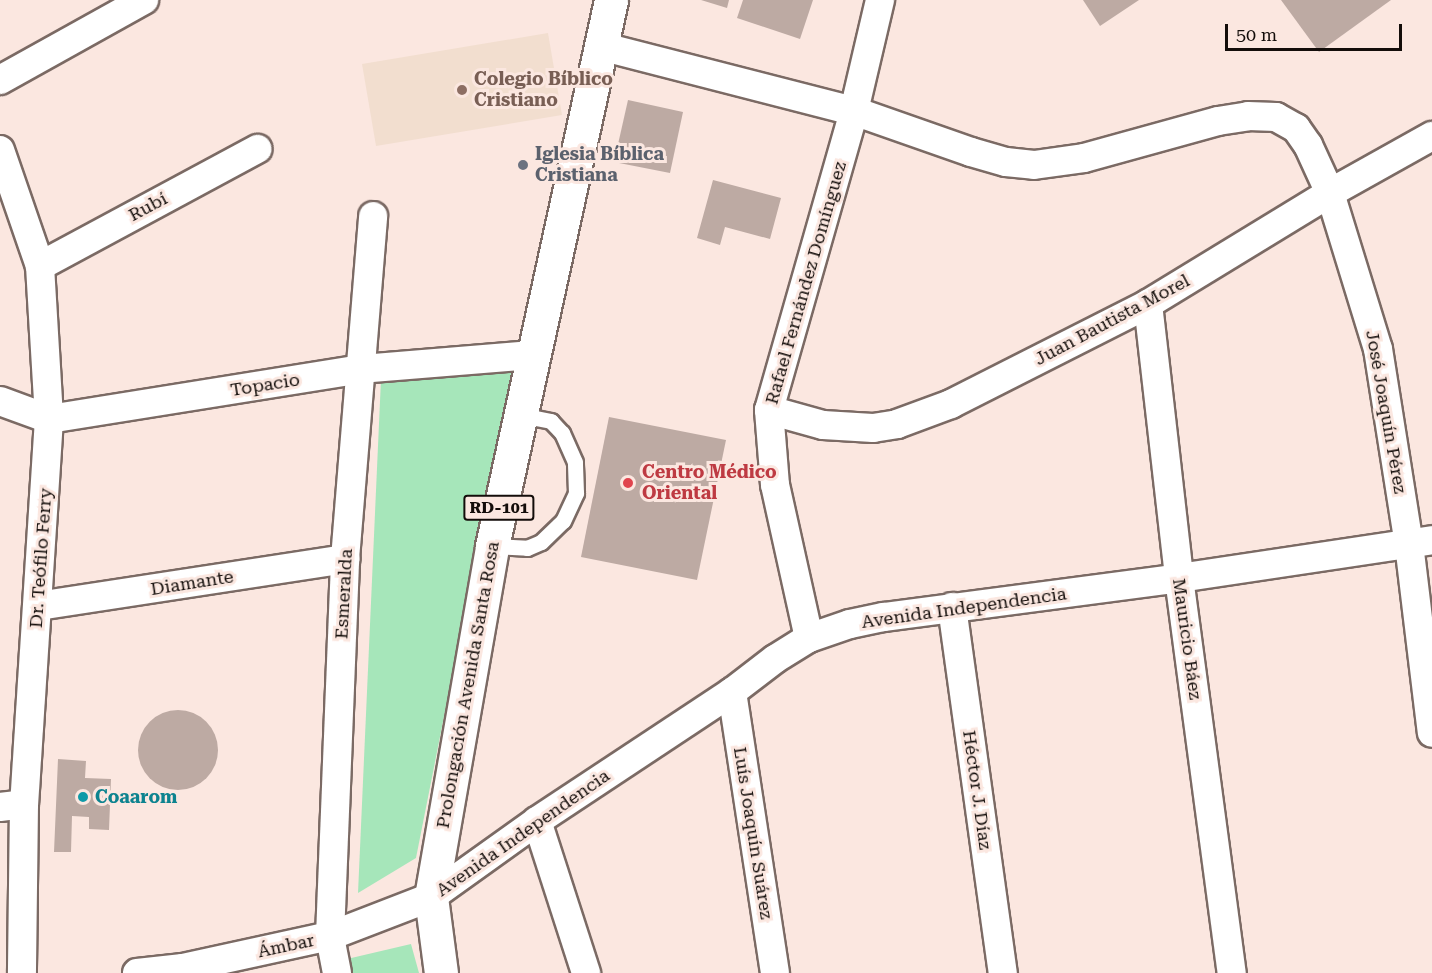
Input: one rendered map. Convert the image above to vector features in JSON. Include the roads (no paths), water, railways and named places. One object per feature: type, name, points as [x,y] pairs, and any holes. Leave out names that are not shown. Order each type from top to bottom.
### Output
[{"type":"main road","name":"Prolongación Avenida Santa Rosa","points":[[594,0],[600,46]]},
{"type":"main road","name":"Prolongación Avenida Santa Rosa","points":[[441,973],[430,897],[492,546],[611,0]]},
{"type":"street","points":[[0,80],[144,0]]},
{"type":"street","name":"Rafael Fernández Domínguez","points":[[809,638],[775,485],[769,410],[854,111],[880,0]]},
{"type":"street","points":[[600,46],[854,111]]},
{"type":"street","name":"José Joaquín Pérez","points":[[854,111],[971,152],[1006,162],[1034,165],[1084,158],[1218,121],[1248,116],[1276,117],[1296,128],[1308,144],[1330,193],[1378,349],[1420,542],[1432,732]]},
{"type":"street","name":"Juan Bautista Morel","points":[[769,410],[823,425],[873,428],[897,424],[951,404],[1148,304],[1330,193],[1432,136]]},
{"type":"street","name":"Rubí","points":[[40,266],[257,149]]},
{"type":"street","name":"Dr. Teófilo Ferry","points":[[0,150],[40,266],[49,419],[38,606],[12,806],[22,973]]},
{"type":"street","name":"Esmeralda","points":[[337,973],[330,936],[345,560],[374,216]]},
{"type":"street","name":"Mauricio Báez","points":[[1148,304],[1179,578],[1232,973]]},
{"type":"street","name":"Topacio","points":[[0,401],[49,419],[361,369],[533,355]]},
{"type":"street","name":"Avenida Independencia","points":[[430,897],[537,820],[732,692],[775,659],[809,638],[884,617],[1179,578],[1420,542]]},
{"type":"street","name":"Diamante","points":[[38,606],[345,560]]},
{"type":"street","name":"Héctor J. Díaz","points":[[952,607],[1003,973]]},
{"type":"street","name":"Luís Joaquín Suárez","points":[[732,692],[775,973]]},
{"type":"street","points":[[537,820],[586,973]]},
{"type":"street","name":"Ámbar","points":[[137,973],[184,970],[330,936],[430,897]]},
{"type":"lane","points":[[492,546],[527,548],[541,542],[563,521],[576,493],[575,462],[562,433],[550,421],[520,415]]},
{"type":"place","name":"Colegio Bíblico Cristiano","points":[[462,90]]},
{"type":"place","name":"Iglesia Bíblica Cristiana","points":[[523,165]]},
{"type":"place","name":"Centro Médico Oriental","points":[[628,483]]},
{"type":"place","name":"Coaarom","points":[[83,797]]}]
